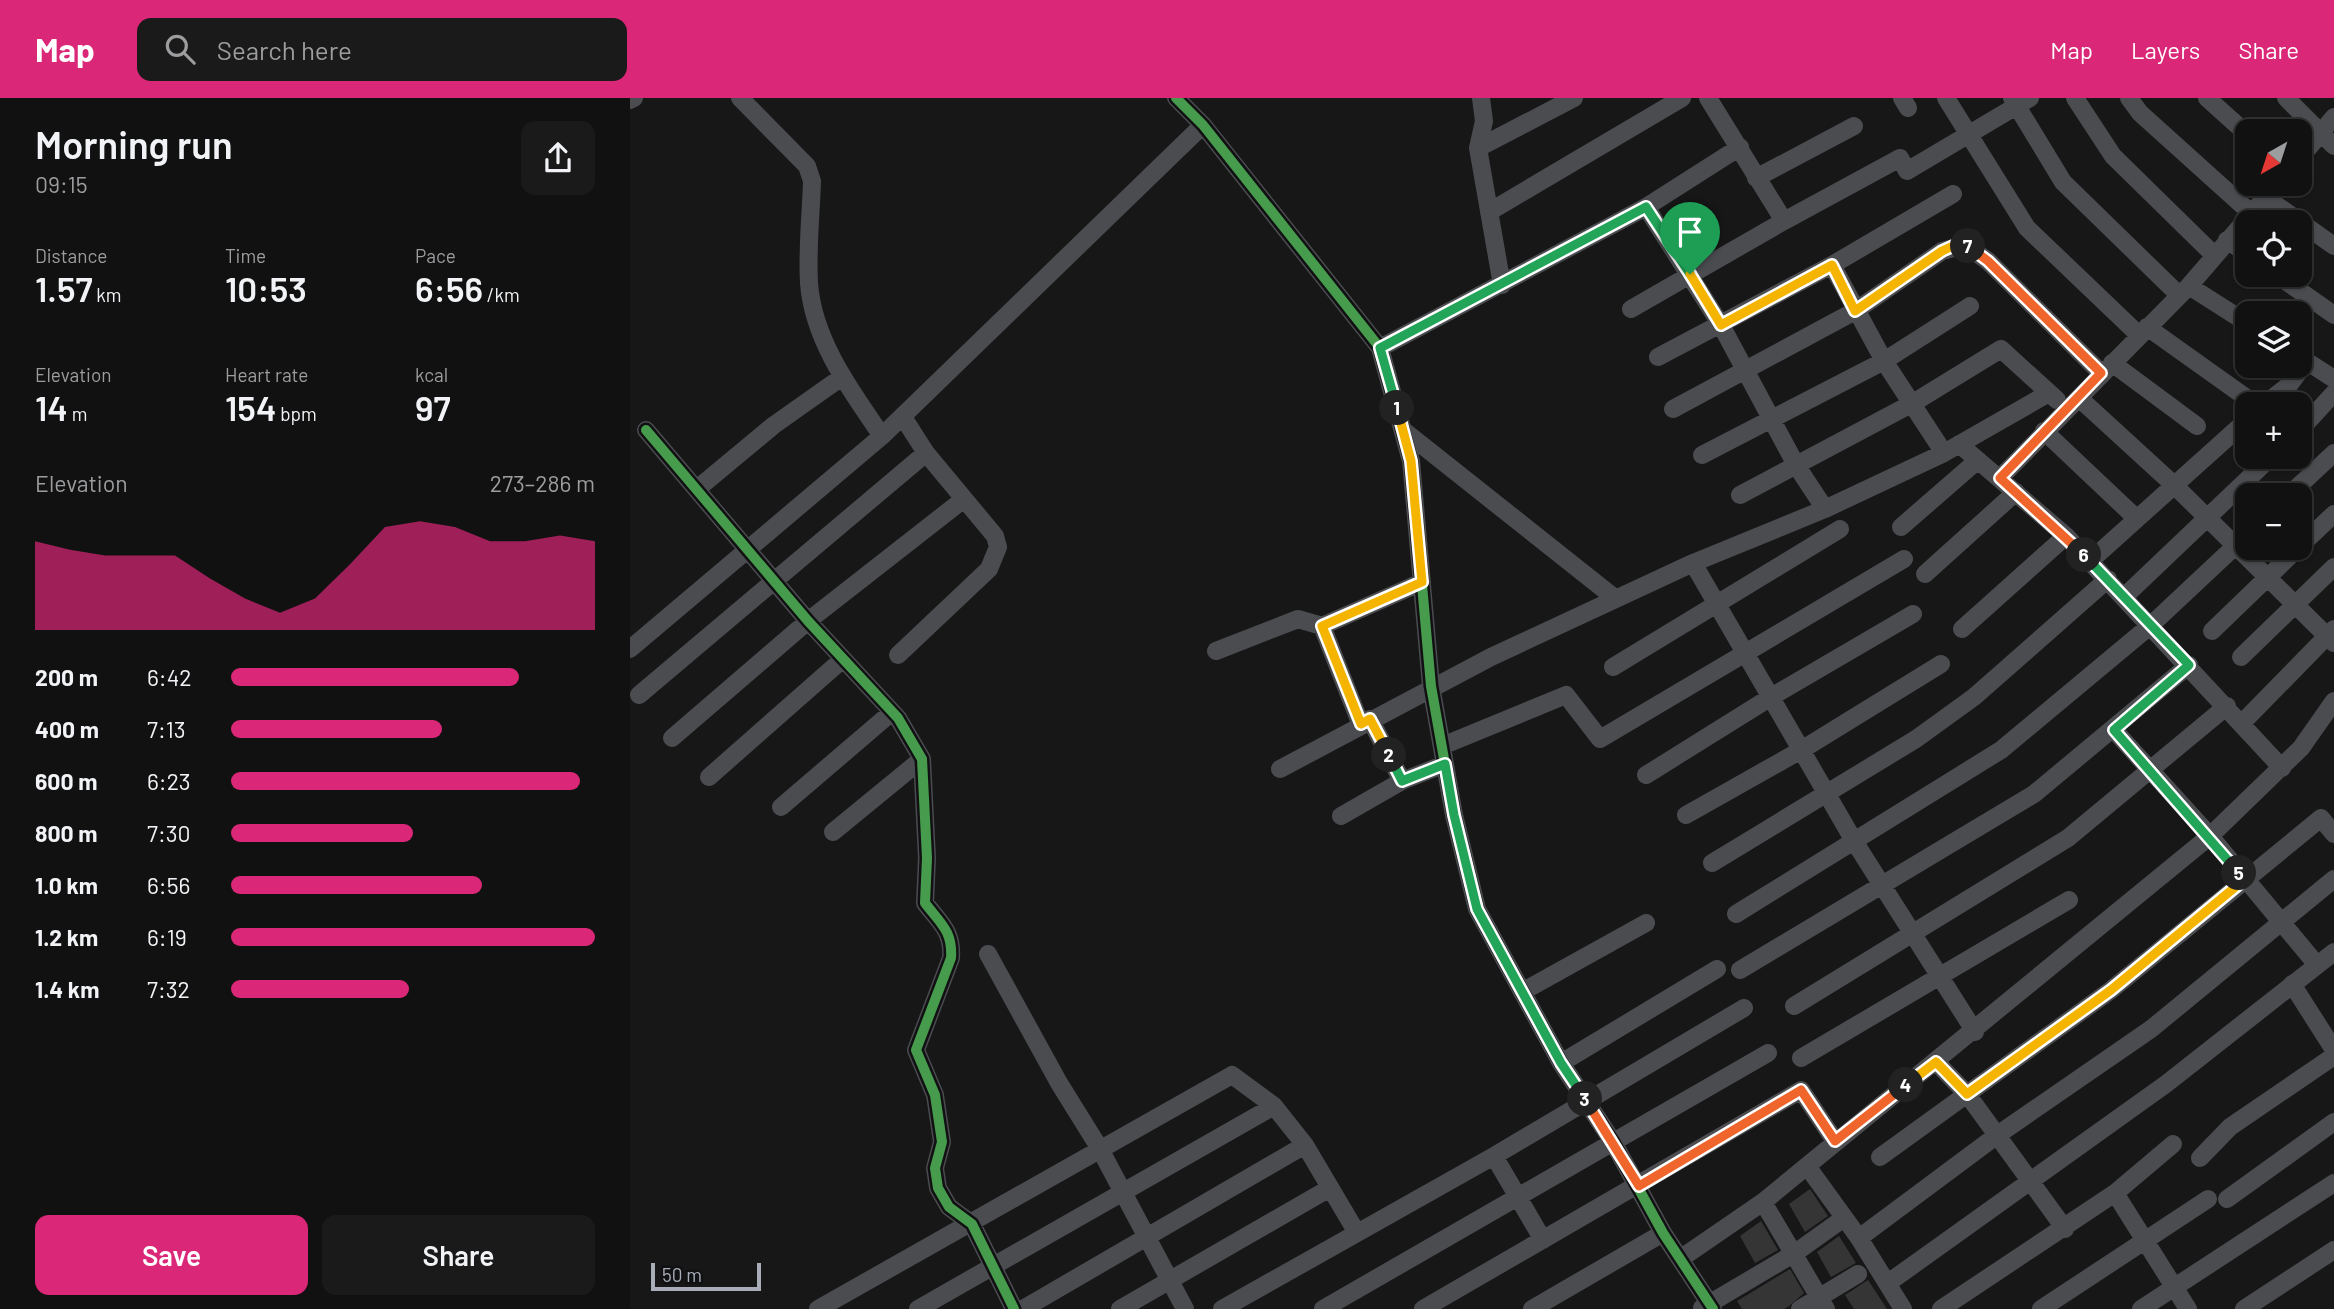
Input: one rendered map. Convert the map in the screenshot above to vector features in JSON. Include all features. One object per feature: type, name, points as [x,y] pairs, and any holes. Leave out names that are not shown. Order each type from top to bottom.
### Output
[{"type":"street","points":[[740,98],[795,152],[810,173],[809,282],[813,310],[842,377],[882,436]]},
{"type":"street","points":[[1176,98],[1203,125],[1380,348],[1411,461],[1431,687],[1454,815],[1477,909],[1561,1063],[1613,1142],[1708,1307],[1795,1254],[1844,1219]]},
{"type":"street","points":[[1481,98],[1484,121],[1478,148],[1502,285]]},
{"type":"street","points":[[1478,148],[1574,98]]},
{"type":"street","points":[[1489,212],[1682,98]]},
{"type":"street","points":[[1708,98],[1784,221]]},
{"type":"street","points":[[1946,98],[2027,228],[2143,331],[2237,392]]},
{"type":"street","points":[[2075,98],[2113,156],[2214,255]]},
{"type":"street","points":[[2129,98],[2140,113],[2248,210]]},
{"type":"street","points":[[2207,98],[2235,123]]},
{"type":"street","points":[[2286,98],[2328,139]]},
{"type":"street","points":[[1631,309],[1900,158],[1908,171],[1970,135],[2020,101],[2063,182],[2184,290],[2235,317]]},
{"type":"street","points":[[2312,150],[2328,139],[2334,117]]},
{"type":"street","points":[[630,649],[882,436],[1203,125]]},
{"type":"street","points":[[1756,178],[1854,126]]},
{"type":"street","points":[[1380,348],[1646,207],[1740,147]]},
{"type":"street","points":[[1658,357],[1832,265],[1953,194]]},
{"type":"street","points":[[2254,210],[2266,196]]},
{"type":"street","points":[[2278,196],[2334,246]]},
{"type":"street","points":[[1646,207],[1721,325],[1796,465],[1825,509]]},
{"type":"street","points":[[2000,478],[2184,290],[2235,231]]},
{"type":"street","points":[[2227,240],[2235,246]]},
{"type":"street","points":[[1674,409],[1855,311],[1942,251],[1965,245],[1988,261],[2106,368],[2197,426]]},
{"type":"street","points":[[1832,265],[1884,361],[1913,404],[1951,448],[1978,460],[2066,536],[2125,596],[2282,768]]},
{"type":"street","points":[[2294,287],[2334,315]]},
{"type":"street","points":[[1702,455],[1884,361],[1970,306]]},
{"type":"street","points":[[1740,495],[1913,404],[2001,349],[2049,393],[2073,403],[2174,485],[2207,518],[2235,536]]},
{"type":"street","points":[[2312,365],[2334,379]]},
{"type":"street","points":[[697,489],[774,425],[842,377]]},
{"type":"street","points":[[2280,392],[2292,378]]},
{"type":"street","points":[[1280,769],[1431,687],[1693,562],[1825,509],[1951,448],[2049,393]]},
{"type":"street","points":[[2312,417],[2334,393]]},
{"type":"street","points":[[898,655],[989,569],[998,547],[995,536],[926,453],[902,417]]},
{"type":"street","points":[[646,430],[808,621],[892,712],[922,759],[927,858],[925,903],[948,930],[952,943],[951,958],[916,1050],[935,1095],[942,1142],[936,1168],[938,1188],[949,1207],[972,1224],[1014,1309]]},
{"type":"street","points":[[1403,430],[1616,599]]},
{"type":"street","points":[[2044,431],[2136,518]]},
{"type":"street","points":[[2090,561],[2235,432]]},
{"type":"street","points":[[639,695],[926,453]]},
{"type":"street","points":[[2302,483],[2334,453]]},
{"type":"street","points":[[1901,527],[1978,460]]},
{"type":"street","points":[[2125,596],[2258,469]]},
{"type":"street","points":[[1925,574],[2016,492]]},
{"type":"street","points":[[673,738],[808,621],[964,499]]},
{"type":"street","points":[[2312,535],[2334,514]]},
{"type":"street","points":[[1613,667],[1840,530]]},
{"type":"street","points":[[1962,629],[2066,536]]},
{"type":"street","points":[[1736,914],[2001,750],[2151,625],[2235,546]]},
{"type":"street","points":[[1341,816],[1443,755],[1566,695],[1600,739],[1903,559]]},
{"type":"street","points":[[2242,723],[2332,636],[2295,605],[2266,576],[2255,560]]},
{"type":"street","points":[[2212,631],[2284,560]]},
{"type":"street","points":[[1693,562],[1744,655],[1803,749],[1854,841],[1910,934],[1975,1032]]},
{"type":"street","points":[[2241,657],[2334,567]]},
{"type":"street","points":[[1712,863],[1916,738],[1973,697],[2108,579]]},
{"type":"street","points":[[1216,650],[1298,619],[1322,626],[1422,582]]},
{"type":"street","points":[[1646,775],[1771,697],[1913,614]]},
{"type":"street","points":[[1322,626],[1366,722],[1402,781]]},
{"type":"street","points":[[709,776],[843,659]]},
{"type":"street","points":[[1686,815],[1803,749],[1941,664]]},
{"type":"street","points":[[1740,970],[1883,887],[2034,793],[2114,730],[2189,665]]},
{"type":"street","points":[[1681,1259],[1763,1202],[1835,1141],[1975,1032],[2210,836],[2301,748],[2334,701]]},
{"type":"street","points":[[1794,1006],[2068,838],[2227,706]]},
{"type":"street","points":[[781,807],[892,712]]},
{"type":"street","points":[[1888,1283],[2166,1084],[2328,960],[2278,923],[2210,836],[2114,730]]},
{"type":"street","points":[[833,832],[922,759]]},
{"type":"street","points":[[1880,1157],[2111,990],[2321,817],[2334,834]]},
{"type":"street","points":[[1859,1238],[1996,1136],[2151,1029],[2334,878]]},
{"type":"street","points":[[1801,1058],[2069,900]]},
{"type":"street","points":[[1522,992],[1646,922]]},
{"type":"street","points":[[988,954],[1059,1083],[1100,1149],[1185,1309]]},
{"type":"street","points":[[1561,1063],[1717,969]]},
{"type":"street","points":[[2292,985],[2334,1050]]},
{"type":"street","points":[[1222,1309],[1494,1156],[1744,1008]]},
{"type":"street","points":[[1323,1309],[1768,1053]]},
{"type":"street","points":[[2200,1158],[2230,1127],[2334,1056]]},
{"type":"street","points":[[1936,1062],[1967,1094],[2029,1183],[2065,1229]]},
{"type":"street","points":[[818,1309],[1232,1075],[1274,1106],[1305,1145],[1357,1233]]},
{"type":"street","points":[[1423,1309],[1801,1090],[1835,1141]]},
{"type":"street","points":[[918,1309],[1121,1190],[1274,1106]]},
{"type":"street","points":[[2227,1199],[2334,1122]]},
{"type":"street","points":[[1941,1309],[2065,1229],[2173,1144]]},
{"type":"street","points":[[1024,1309],[1305,1145]]},
{"type":"street","points":[[1494,1156],[1543,1240]]},
{"type":"street","points":[[1807,1166],[1859,1238],[1903,1309]]},
{"type":"street","points":[[2141,1309],[2334,1183]]},
{"type":"street","points":[[1120,1309],[1170,1283],[1331,1188]]},
{"type":"street","points":[[2115,1192],[2148,1240],[2188,1309]]},
{"type":"street","points":[[2041,1309],[2208,1199]]},
{"type":"street","points":[[1763,1202],[1822,1304]]},
{"type":"street","points":[[1532,1309],[1663,1233]]},
{"type":"street","points":[[2244,1309],[2334,1250]]},
{"type":"street","points":[[1800,1309],[1822,1304],[1858,1274]]},
{"type":"building","points":[[1810,1189],[1828,1216],[1805,1232],[1789,1204]]},
{"type":"building","points":[[1761,1221],[1778,1250],[1755,1263],[1740,1236]]},
{"type":"building","points":[[1839,1236],[1856,1263],[1831,1277],[1817,1252]]},
{"type":"building","points":[[1790,1269],[1804,1293],[1789,1306],[1784,1309],[1742,1309],[1737,1301]]},
{"type":"building","points":[[1868,1280],[1887,1309],[1854,1309],[1845,1295]]},
{"type":"cycle path","points":[[1176,98],[1203,125],[1380,348],[1411,461],[1431,686],[1454,815],[1477,909],[1561,1063],[1613,1142],[1663,1233],[1713,1309]]},
{"type":"cycle path","points":[[646,430],[808,621],[898,718],[922,759],[927,858],[925,903],[948,934],[951,949],[951,958],[916,1050],[935,1095],[942,1142],[935,1168],[938,1188],[949,1207],[972,1224],[1014,1309]]},
{"type":"route","points":[[1646,207],[1690,274],[1721,325],[1832,265],[1855,311],[1942,251],[1965,245],[1976,250],[1988,261],[2101,373],[2000,478],[2066,536],[2189,665],[2114,730],[2210,836],[2245,879],[2111,990],[1967,1094],[1936,1062],[1835,1141],[1801,1090],[1639,1186],[1587,1100],[1561,1063],[1477,909],[1454,815],[1445,764],[1402,781],[1370,719],[1361,724],[1322,626],[1422,582],[1411,461],[1380,348],[1646,207]]}]
